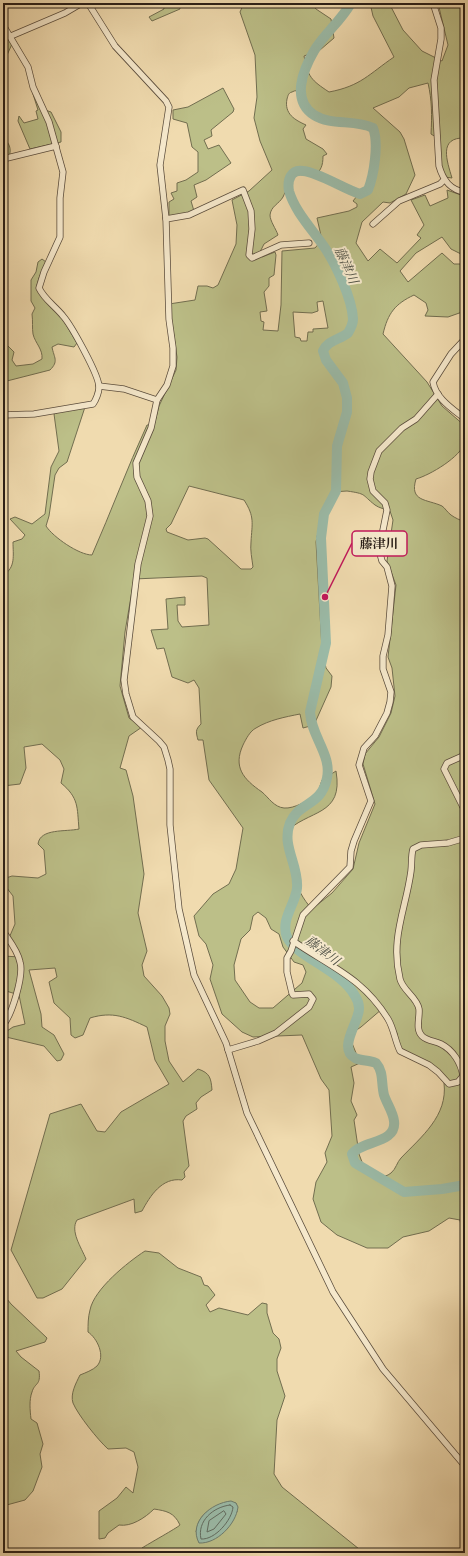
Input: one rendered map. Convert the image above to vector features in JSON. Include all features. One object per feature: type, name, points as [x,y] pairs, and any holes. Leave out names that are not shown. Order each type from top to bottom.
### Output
[{"type":"street","points":[[11,36],[65,13],[82,3]]},
{"type":"street","points":[[88,3],[115,46],[166,101],[168,107],[160,165],[166,219],[169,319],[173,366],[167,385],[157,400],[151,428],[136,463],[137,477],[148,501],[150,516],[138,564],[124,680],[129,707],[133,717],[160,741],[168,760],[170,769],[170,825],[179,910],[194,975],[228,1050],[247,1113],[333,1292],[383,1369],[465,1466]]},
{"type":"street","points":[[433,3],[440,28],[441,39],[434,80],[439,166],[444,180],[451,187],[465,192]]},
{"type":"street","points":[[3,25],[11,36],[28,67],[33,87],[49,122],[63,172],[60,198],[60,237],[44,272],[39,288],[42,294],[64,317],[88,358],[99,386],[96,400],[93,404],[34,414],[3,416]]},
{"type":"street","points":[[3,159],[56,146]]},
{"type":"street","points":[[374,224],[399,201],[440,184],[444,180]]},
{"type":"street","points":[[166,219],[189,215],[243,190],[251,211],[252,230],[249,255],[252,258],[281,245],[309,243]]},
{"type":"street","points":[[465,339],[451,354],[433,382],[438,394],[447,406],[465,420]]},
{"type":"street","points":[[99,386],[124,389],[157,400]]},
{"type":"street","points":[[228,1050],[258,1041],[276,1032],[309,1007],[312,1003],[313,999],[309,994],[293,995],[286,966],[287,958],[303,915],[308,908],[350,867],[351,852],[354,841],[371,801],[359,765],[364,748],[375,736],[387,713],[390,702],[391,692],[383,669],[383,656],[388,635],[392,586],[387,567],[382,561],[379,550],[387,510],[384,503],[373,491],[370,479],[371,472],[380,451],[402,428],[416,419],[438,394]]},
{"type":"street","points":[[465,755],[447,763],[444,769],[465,811]]},
{"type":"street","points":[[293,941],[334,966],[361,985],[372,997],[388,1020],[400,1051],[429,1065],[449,1084],[458,1082],[463,1076],[459,1063],[452,1052],[441,1044],[422,1036],[418,1030],[419,1008],[414,999],[403,989],[396,957],[398,923],[411,870],[413,849],[421,845],[448,843],[465,838]]},
{"type":"street","points":[[3,932],[20,961],[21,975],[12,1005],[3,1025]]},
{"type":"street","points":[[461,1553],[465,1551]]},
{"type":"green space","points":[[163,3],[179,3],[180,9],[152,21],[149,17],[164,9]]},
{"type":"green space","points":[[244,3],[311,3],[316,9],[331,19],[334,38],[320,50],[304,56],[307,69],[311,77],[329,92],[357,83],[394,57],[373,16],[370,3],[389,3],[403,30],[422,51],[442,61],[448,45],[438,3],[465,3],[465,138],[451,141],[446,151],[452,178],[445,177],[440,165],[439,139],[431,134],[432,121],[428,83],[409,88],[399,97],[373,108],[400,132],[404,139],[415,175],[406,194],[390,203],[383,202],[362,222],[356,243],[368,261],[380,249],[397,263],[421,238],[417,235],[424,225],[411,200],[425,195],[430,206],[448,198],[447,190],[461,195],[465,219],[465,256],[451,249],[442,237],[416,253],[400,271],[408,282],[442,253],[454,264],[465,264],[465,311],[448,317],[425,316],[428,310],[426,303],[414,295],[407,298],[393,310],[387,320],[383,334],[427,382],[442,406],[465,426],[465,442],[458,454],[429,474],[416,479],[414,486],[417,496],[442,506],[450,514],[465,522],[465,1250],[460,1220],[449,1218],[429,1231],[403,1237],[388,1248],[367,1248],[337,1235],[321,1222],[313,1199],[316,1182],[327,1162],[325,1153],[332,1136],[329,1090],[321,1079],[302,1035],[253,1037],[242,1032],[222,1014],[210,979],[213,965],[206,944],[199,936],[194,916],[213,894],[229,884],[236,869],[243,828],[209,780],[203,740],[198,740],[196,733],[201,724],[199,688],[194,680],[188,683],[172,677],[164,648],[157,649],[151,630],[168,629],[166,599],[185,597],[185,605],[177,605],[178,621],[182,627],[209,625],[207,578],[202,576],[134,579],[125,632],[120,686],[129,718],[142,727],[129,736],[120,768],[126,770],[133,796],[144,874],[138,913],[147,951],[142,965],[144,976],[162,996],[169,1008],[170,1014],[165,1026],[165,1041],[169,1061],[183,1082],[198,1069],[205,1072],[209,1076],[212,1090],[201,1097],[196,1103],[197,1109],[186,1116],[183,1121],[189,1166],[184,1172],[185,1177],[182,1180],[168,1181],[153,1194],[142,1211],[135,1213],[134,1199],[77,1220],[75,1224],[75,1234],[86,1259],[62,1289],[43,1298],[37,1298],[11,1250],[50,1114],[81,1104],[97,1131],[105,1132],[121,1112],[169,1084],[155,1060],[147,1027],[126,1018],[106,1015],[90,1018],[83,1035],[75,1038],[71,1035],[70,1018],[54,1003],[49,982],[57,977],[55,968],[29,970],[41,1014],[42,1027],[54,1035],[64,1054],[61,1060],[57,1061],[44,1046],[6,1037],[4,1033],[13,1027],[25,1024],[19,995],[3,990],[3,956],[20,957],[9,938],[15,924],[13,896],[3,883],[3,879],[12,876],[38,878],[46,874],[44,850],[38,844],[40,839],[43,835],[48,833],[79,829],[76,803],[71,793],[61,783],[64,769],[60,760],[42,744],[24,747],[26,768],[20,784],[3,786],[3,575],[12,565],[13,542],[22,539],[25,535],[10,519],[15,517],[32,524],[45,514],[51,467],[59,451],[54,414],[69,408],[85,407],[67,462],[59,468],[55,475],[49,516],[46,526],[54,535],[67,545],[80,552],[92,555],[147,425],[154,425],[159,406],[176,370],[177,357],[169,304],[195,300],[198,286],[213,288],[218,285],[236,244],[237,225],[232,200],[249,191],[272,170],[260,141],[254,118],[257,97],[255,55],[240,12]],"holes":[[[301,90],[307,106],[313,113],[328,119],[369,124],[376,133],[377,155],[375,171],[372,185],[368,193],[357,196],[353,201],[357,204],[357,207],[349,211],[317,218],[322,240],[315,248],[282,251],[281,305],[278,331],[263,330],[264,322],[261,321],[260,312],[267,311],[264,292],[269,286],[269,278],[274,275],[276,255],[275,252],[262,257],[260,252],[264,244],[278,235],[271,220],[271,212],[273,207],[283,197],[290,182],[298,175],[314,177],[321,168],[323,156],[327,154],[323,149],[306,139],[303,129],[306,125],[294,119],[287,109],[287,99],[289,94],[294,91]],[[323,301],[328,328],[313,329],[313,332],[308,332],[307,341],[301,341],[300,338],[295,337],[293,312],[312,313],[318,311],[317,302]],[[189,486],[244,500],[248,506],[252,520],[251,548],[253,567],[251,569],[241,569],[208,539],[188,540],[167,532],[166,529],[171,524]],[[347,491],[361,494],[380,508],[390,511],[393,520],[387,561],[396,585],[388,657],[392,668],[395,696],[391,713],[379,737],[365,754],[363,764],[375,804],[359,843],[353,869],[332,893],[312,909],[300,893],[292,874],[285,833],[294,825],[329,805],[335,797],[337,786],[336,771],[322,780],[317,795],[297,806],[284,808],[274,804],[245,777],[239,760],[240,753],[247,738],[254,729],[261,725],[277,719],[300,714],[303,728],[314,725],[331,687],[332,676],[326,668],[322,649],[316,542],[322,513],[332,492]],[[258,912],[266,918],[271,929],[279,934],[283,947],[294,962],[303,965],[306,972],[302,983],[273,1008],[259,1008],[250,1002],[235,980],[234,965],[241,939],[250,930],[253,916]],[[382,1009],[397,1033],[399,1046],[402,1050],[437,1068],[447,1079],[444,1083],[442,1106],[432,1125],[400,1160],[393,1171],[388,1175],[377,1179],[365,1170],[359,1154],[354,1120],[357,1115],[351,1101],[354,1083],[351,1067],[360,1063],[352,1043],[355,1031]]]},
{"type":"green space","points":[[3,32],[12,44],[3,64]]},
{"type":"green space","points":[[223,88],[234,109],[233,112],[211,130],[212,136],[204,140],[208,149],[219,145],[231,163],[206,180],[194,185],[197,197],[191,201],[194,211],[183,215],[169,216],[169,202],[174,199],[171,193],[177,191],[177,183],[186,180],[198,172],[198,152],[192,147],[187,123],[173,119],[173,110],[188,107]]},
{"type":"green space","points":[[33,94],[35,94],[42,109],[51,112],[61,132],[61,142],[30,149],[18,121],[19,116],[24,123],[38,119],[36,111],[38,110]]},
{"type":"green space","points":[[3,137],[9,146],[9,157],[3,157]]},
{"type":"green space","points":[[42,259],[46,262],[37,285],[39,292],[62,318],[77,343],[74,347],[58,344],[52,347],[55,362],[50,370],[3,382],[3,345],[7,345],[14,352],[12,360],[16,366],[33,364],[42,359],[40,349],[33,334],[32,314],[35,308],[31,301],[31,280],[36,272],[38,262]]},
{"type":"green space","points":[[145,1251],[159,1253],[178,1268],[201,1277],[204,1285],[208,1286],[215,1295],[206,1305],[210,1312],[219,1308],[248,1315],[262,1303],[267,1304],[267,1313],[273,1333],[279,1339],[281,1348],[277,1359],[277,1371],[285,1396],[277,1420],[274,1474],[282,1487],[364,1553],[143,1553],[142,1548],[180,1525],[172,1515],[154,1509],[138,1521],[128,1525],[119,1525],[108,1533],[105,1538],[99,1539],[99,1511],[117,1498],[126,1487],[133,1493],[138,1467],[134,1452],[126,1448],[108,1449],[104,1445],[79,1414],[73,1403],[72,1396],[80,1375],[97,1366],[100,1362],[101,1357],[97,1343],[88,1332],[89,1315],[93,1302],[105,1285],[121,1269]],"holes":[[[236,1503],[237,1512],[196,1532],[201,1518],[210,1510]]]},
{"type":"green space","points":[[3,1294],[11,1304],[47,1338],[45,1342],[16,1351],[21,1357],[39,1371],[38,1382],[31,1395],[30,1409],[31,1419],[37,1423],[43,1444],[40,1454],[42,1467],[33,1491],[25,1500],[3,1506]]},
{"type":"water","points":[[231,1501],[236,1503],[238,1507],[234,1520],[230,1526],[219,1537],[199,1543],[196,1535],[197,1528],[203,1515],[216,1505]]},
{"type":"waterway","name":"藤津川","points":[[351,3],[314,51],[303,76],[301,93],[307,109],[314,115],[335,122],[366,125],[373,128],[376,150],[368,190],[360,194],[316,174],[303,171],[295,172],[289,179],[289,191],[295,206],[325,248],[334,263],[347,292],[352,311],[353,323],[348,333],[331,342],[323,351],[326,360],[343,383],[347,398],[347,412],[337,446],[336,491],[324,514],[321,538],[326,643],[310,712],[311,721],[327,761],[328,770],[327,778],[320,794],[299,811],[290,823],[288,840],[297,880],[297,888],[285,924],[285,931],[292,944],[309,958],[330,971],[349,987],[358,1002],[359,1008],[349,1041],[348,1048],[350,1054],[357,1059],[376,1063],[380,1070],[384,1095],[394,1121],[393,1128],[390,1134],[385,1138],[363,1146],[352,1154],[355,1163],[404,1192],[442,1189],[465,1185]]},
{"type":"place","name":"藤津川","points":[[325,597]]}]
